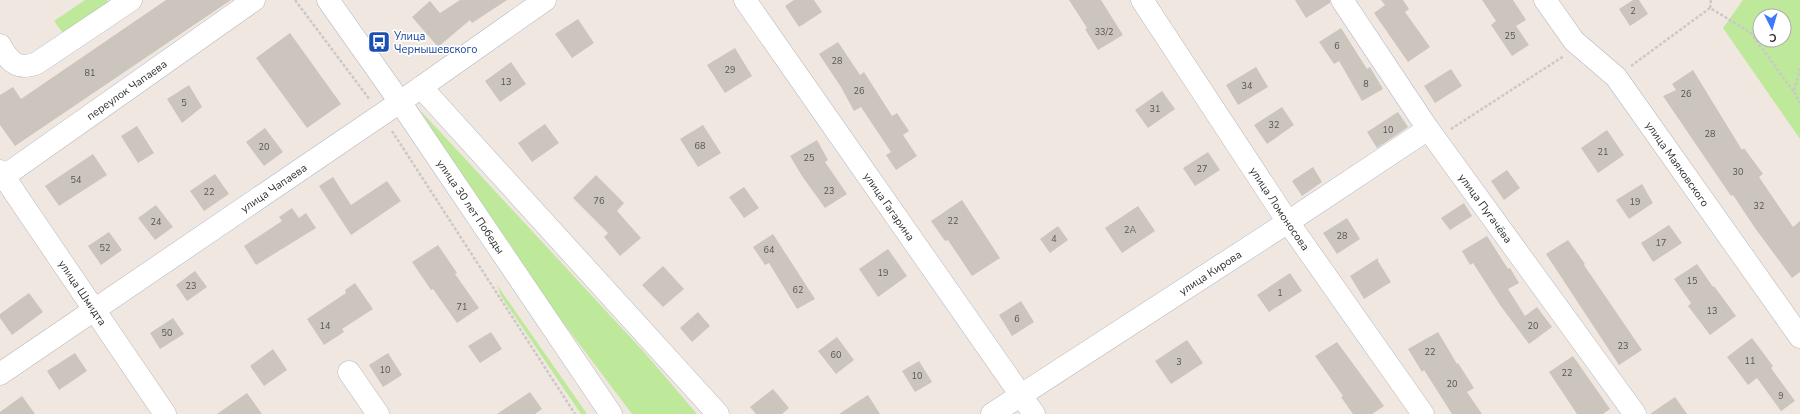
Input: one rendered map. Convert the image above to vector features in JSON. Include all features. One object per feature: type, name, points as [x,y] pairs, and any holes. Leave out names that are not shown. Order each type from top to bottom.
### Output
[{"type":"street","points":[[0,47],[11,62],[15,64],[25,66],[37,64],[131,0]]},
{"type":"street","name":"переулок Чапаева","points":[[1,176],[254,0]]},
{"type":"street","name":"улица 30 лет Победы","points":[[328,0],[400,102],[611,414]]},
{"type":"street","name":"улица Чапаева","points":[[0,374],[400,102],[545,0]]},
{"type":"street","name":"улица Гагарина","points":[[745,0],[1034,414]]},
{"type":"street","name":"улица Ломоносова","points":[[1142,0],[1288,222],[1423,414]]},
{"type":"street","name":"улица Пугачёва","points":[[1342,0],[1432,134],[1634,414]]},
{"type":"street","name":"улица Маяковского","points":[[1545,0],[1574,41],[1616,77],[1800,337]]},
{"type":"street","points":[[421,87],[718,414]]},
{"type":"street","name":"улица Кирова","points":[[992,414],[1020,394],[1288,222],[1432,134]]},
{"type":"street","name":"улица Шмидта","points":[[1,176],[95,309],[165,414]]},
{"type":"street","points":[[349,372],[378,414]]},
{"type":"path","points":[[295,0],[381,115],[575,414]]},
{"type":"path","points":[[1616,77],[1710,8],[1711,0]]},
{"type":"path","points":[[1710,8],[1750,32],[1794,92],[1800,103]]},
{"type":"path","points":[[1432,134],[1580,46]]},
{"type":"path","points":[[1794,92],[1800,68]]},
{"type":"green space","points":[[85,0],[107,0],[110,5],[65,36],[54,21]]},
{"type":"green space","points":[[1743,0],[1800,0],[1800,139],[1723,28]]},
{"type":"green space","points":[[419,109],[644,352],[697,414],[632,414],[522,268]]},
{"type":"green space","points":[[497,285],[587,414],[581,414],[501,296]]},
{"type":"building","points":[[166,0],[231,0],[15,146],[0,125],[0,95],[13,87],[21,99]]},
{"type":"building","points":[[460,0],[507,0],[472,23],[470,20],[438,47],[412,17],[430,1],[440,13]]},
{"type":"building","points":[[794,0],[814,0],[822,12],[799,27],[785,6]]},
{"type":"building","points":[[1069,0],[1101,0],[1123,35],[1098,50],[1085,29],[1087,28]]},
{"type":"building","points":[[1295,0],[1330,0],[1330,3],[1306,18]]},
{"type":"building","points":[[1381,0],[1403,0],[1409,9],[1405,12],[1430,47],[1408,62],[1374,13],[1385,5]]},
{"type":"building","points":[[1482,0],[1513,0],[1526,20],[1516,26],[1529,45],[1512,56],[1491,25],[1496,21]]},
{"type":"building","points":[[1633,0],[1639,0],[1648,14],[1630,26],[1619,9]]},
{"type":"building","points":[[578,19],[594,43],[572,58],[555,34]]},
{"type":"building","points":[[1341,28],[1367,69],[1370,67],[1383,89],[1362,101],[1339,61],[1334,64],[1319,42]]},
{"type":"building","points":[[290,33],[341,104],[307,128],[256,58]]},
{"type":"building","points":[[838,42],[860,75],[864,72],[892,116],[897,113],[909,131],[903,135],[917,156],[896,170],[886,155],[891,152],[861,107],[854,111],[841,87],[819,54]]},
{"type":"building","points":[[735,48],[752,76],[725,93],[707,65]]},
{"type":"building","points":[[511,62],[526,84],[500,102],[485,81]]},
{"type":"building","points":[[1256,67],[1268,87],[1238,105],[1226,85]]},
{"type":"building","points":[[1451,69],[1462,86],[1435,103],[1424,86]]},
{"type":"building","points":[[1693,70],[1742,150],[1744,148],[1763,174],[1759,177],[1793,227],[1800,221],[1800,272],[1792,278],[1733,195],[1731,196],[1663,96],[1676,90],[1672,84]]},
{"type":"building","points":[[189,85],[202,107],[182,123],[167,99]]},
{"type":"building","points":[[1162,91],[1175,109],[1148,128],[1135,110]]},
{"type":"building","points":[[1282,107],[1294,125],[1267,144],[1254,125]]},
{"type":"building","points":[[1398,112],[1408,127],[1377,148],[1367,132]]},
{"type":"building","points":[[545,124],[559,143],[532,162],[518,143]]},
{"type":"building","points":[[703,125],[721,153],[698,167],[680,139]]},
{"type":"building","points":[[137,126],[154,153],[138,163],[121,136]]},
{"type":"building","points":[[265,128],[283,152],[264,166],[246,142]]},
{"type":"building","points":[[1607,130],[1624,155],[1598,173],[1581,148]]},
{"type":"building","points":[[817,140],[828,160],[825,162],[847,194],[825,208],[802,176],[790,156]]},
{"type":"building","points":[[1208,152],[1220,170],[1195,186],[1183,168]]},
{"type":"building","points":[[93,154],[107,175],[59,206],[45,186]]},
{"type":"building","points":[[1313,167],[1322,182],[1302,196],[1292,181]]},
{"type":"building","points":[[1507,170],[1520,188],[1504,200],[1491,181]]},
{"type":"building","points":[[215,174],[229,194],[204,211],[190,191]]},
{"type":"building","points":[[596,175],[624,203],[617,211],[641,238],[620,256],[604,237],[608,233],[573,198]]},
{"type":"building","points":[[333,177],[351,205],[387,181],[401,201],[351,235],[319,186]]},
{"type":"building","points":[[1642,184],[1653,203],[1629,219],[1616,200]]},
{"type":"building","points":[[744,187],[759,208],[744,218],[729,197]]},
{"type":"building","points":[[962,200],[1000,258],[972,276],[948,240],[945,241],[931,221]]},
{"type":"building","points":[[1464,203],[1472,216],[1450,230],[1441,218]]},
{"type":"building","points":[[156,205],[173,227],[155,240],[138,218]]},
{"type":"building","points":[[1138,206],[1155,231],[1122,253],[1105,228]]},
{"type":"building","points":[[292,208],[299,218],[306,213],[316,228],[256,265],[244,246],[282,221],[279,217]]},
{"type":"building","points":[[1347,218],[1360,239],[1337,254],[1323,233]]},
{"type":"building","points":[[1669,225],[1682,243],[1653,262],[1641,243]]},
{"type":"building","points":[[1058,226],[1068,240],[1050,253],[1040,239]]},
{"type":"building","points":[[109,232],[122,250],[101,265],[88,246]]},
{"type":"building","points":[[773,234],[815,299],[797,309],[769,263],[765,265],[753,247]]},
{"type":"building","points":[[1487,236],[1508,269],[1510,268],[1519,283],[1508,289],[1525,316],[1537,307],[1552,327],[1529,344],[1500,305],[1473,263],[1470,265],[1462,251]]},
{"type":"building","points":[[1568,240],[1642,350],[1619,365],[1546,254]]},
{"type":"building","points":[[438,245],[457,273],[455,274],[479,308],[457,323],[433,289],[431,290],[412,262]]},
{"type":"building","points":[[888,249],[907,276],[878,297],[859,269]]},
{"type":"building","points":[[1378,258],[1378,261],[1391,282],[1364,299],[1350,276]]},
{"type":"building","points":[[1697,264],[1736,316],[1710,335],[1688,306],[1691,303],[1674,279]]},
{"type":"building","points":[[663,266],[684,289],[663,307],[642,285]]},
{"type":"building","points":[[195,271],[207,287],[187,301],[176,285]]},
{"type":"building","points":[[1290,273],[1302,291],[1269,312],[1257,295]]},
{"type":"building","points":[[355,283],[373,309],[342,329],[344,332],[324,345],[307,319],[346,293],[345,290]]},
{"type":"building","points":[[29,293],[43,312],[12,335],[0,318],[0,314]]},
{"type":"building","points":[[1021,301],[1034,322],[1012,336],[999,315]]},
{"type":"building","points":[[698,312],[710,326],[692,342],[680,328]]},
{"type":"building","points":[[173,318],[184,334],[160,349],[150,333]]},
{"type":"building","points":[[491,332],[502,349],[480,363],[468,346]]},
{"type":"building","points":[[1438,332],[1457,364],[1458,363],[1474,388],[1467,392],[1482,414],[1452,414],[1424,370],[1422,372],[1408,349]]},
{"type":"building","points":[[837,337],[854,360],[836,374],[818,351]]},
{"type":"building","points":[[1752,338],[1773,366],[1771,368],[1795,401],[1781,411],[1757,378],[1748,385],[1727,357]]},
{"type":"building","points":[[1187,340],[1203,363],[1171,384],[1155,361]]},
{"type":"building","points":[[1337,342],[1384,406],[1372,414],[1353,414],[1341,397],[1343,396],[1315,356]]},
{"type":"building","points":[[273,349],[287,370],[264,386],[250,366]]},
{"type":"building","points":[[75,353],[87,371],[59,390],[47,371]]},
{"type":"building","points":[[388,353],[402,375],[383,387],[369,365]]},
{"type":"building","points":[[1573,356],[1610,409],[1603,414],[1577,414],[1549,372]]},
{"type":"building","points":[[919,361],[932,382],[915,392],[902,371]]},
{"type":"building","points":[[773,389],[789,408],[782,414],[756,414],[750,407]]},
{"type":"building","points":[[530,392],[542,409],[535,414],[497,414]]},
{"type":"building","points":[[247,393],[262,414],[217,414]]},
{"type":"building","points":[[868,395],[880,414],[839,414]]},
{"type":"building","points":[[22,396],[35,414],[0,414],[0,412]]},
{"type":"building","points":[[1675,397],[1687,414],[1650,414]]},
{"type":"place","name":"Улица Чернышевского","points":[[379,42]]}]
